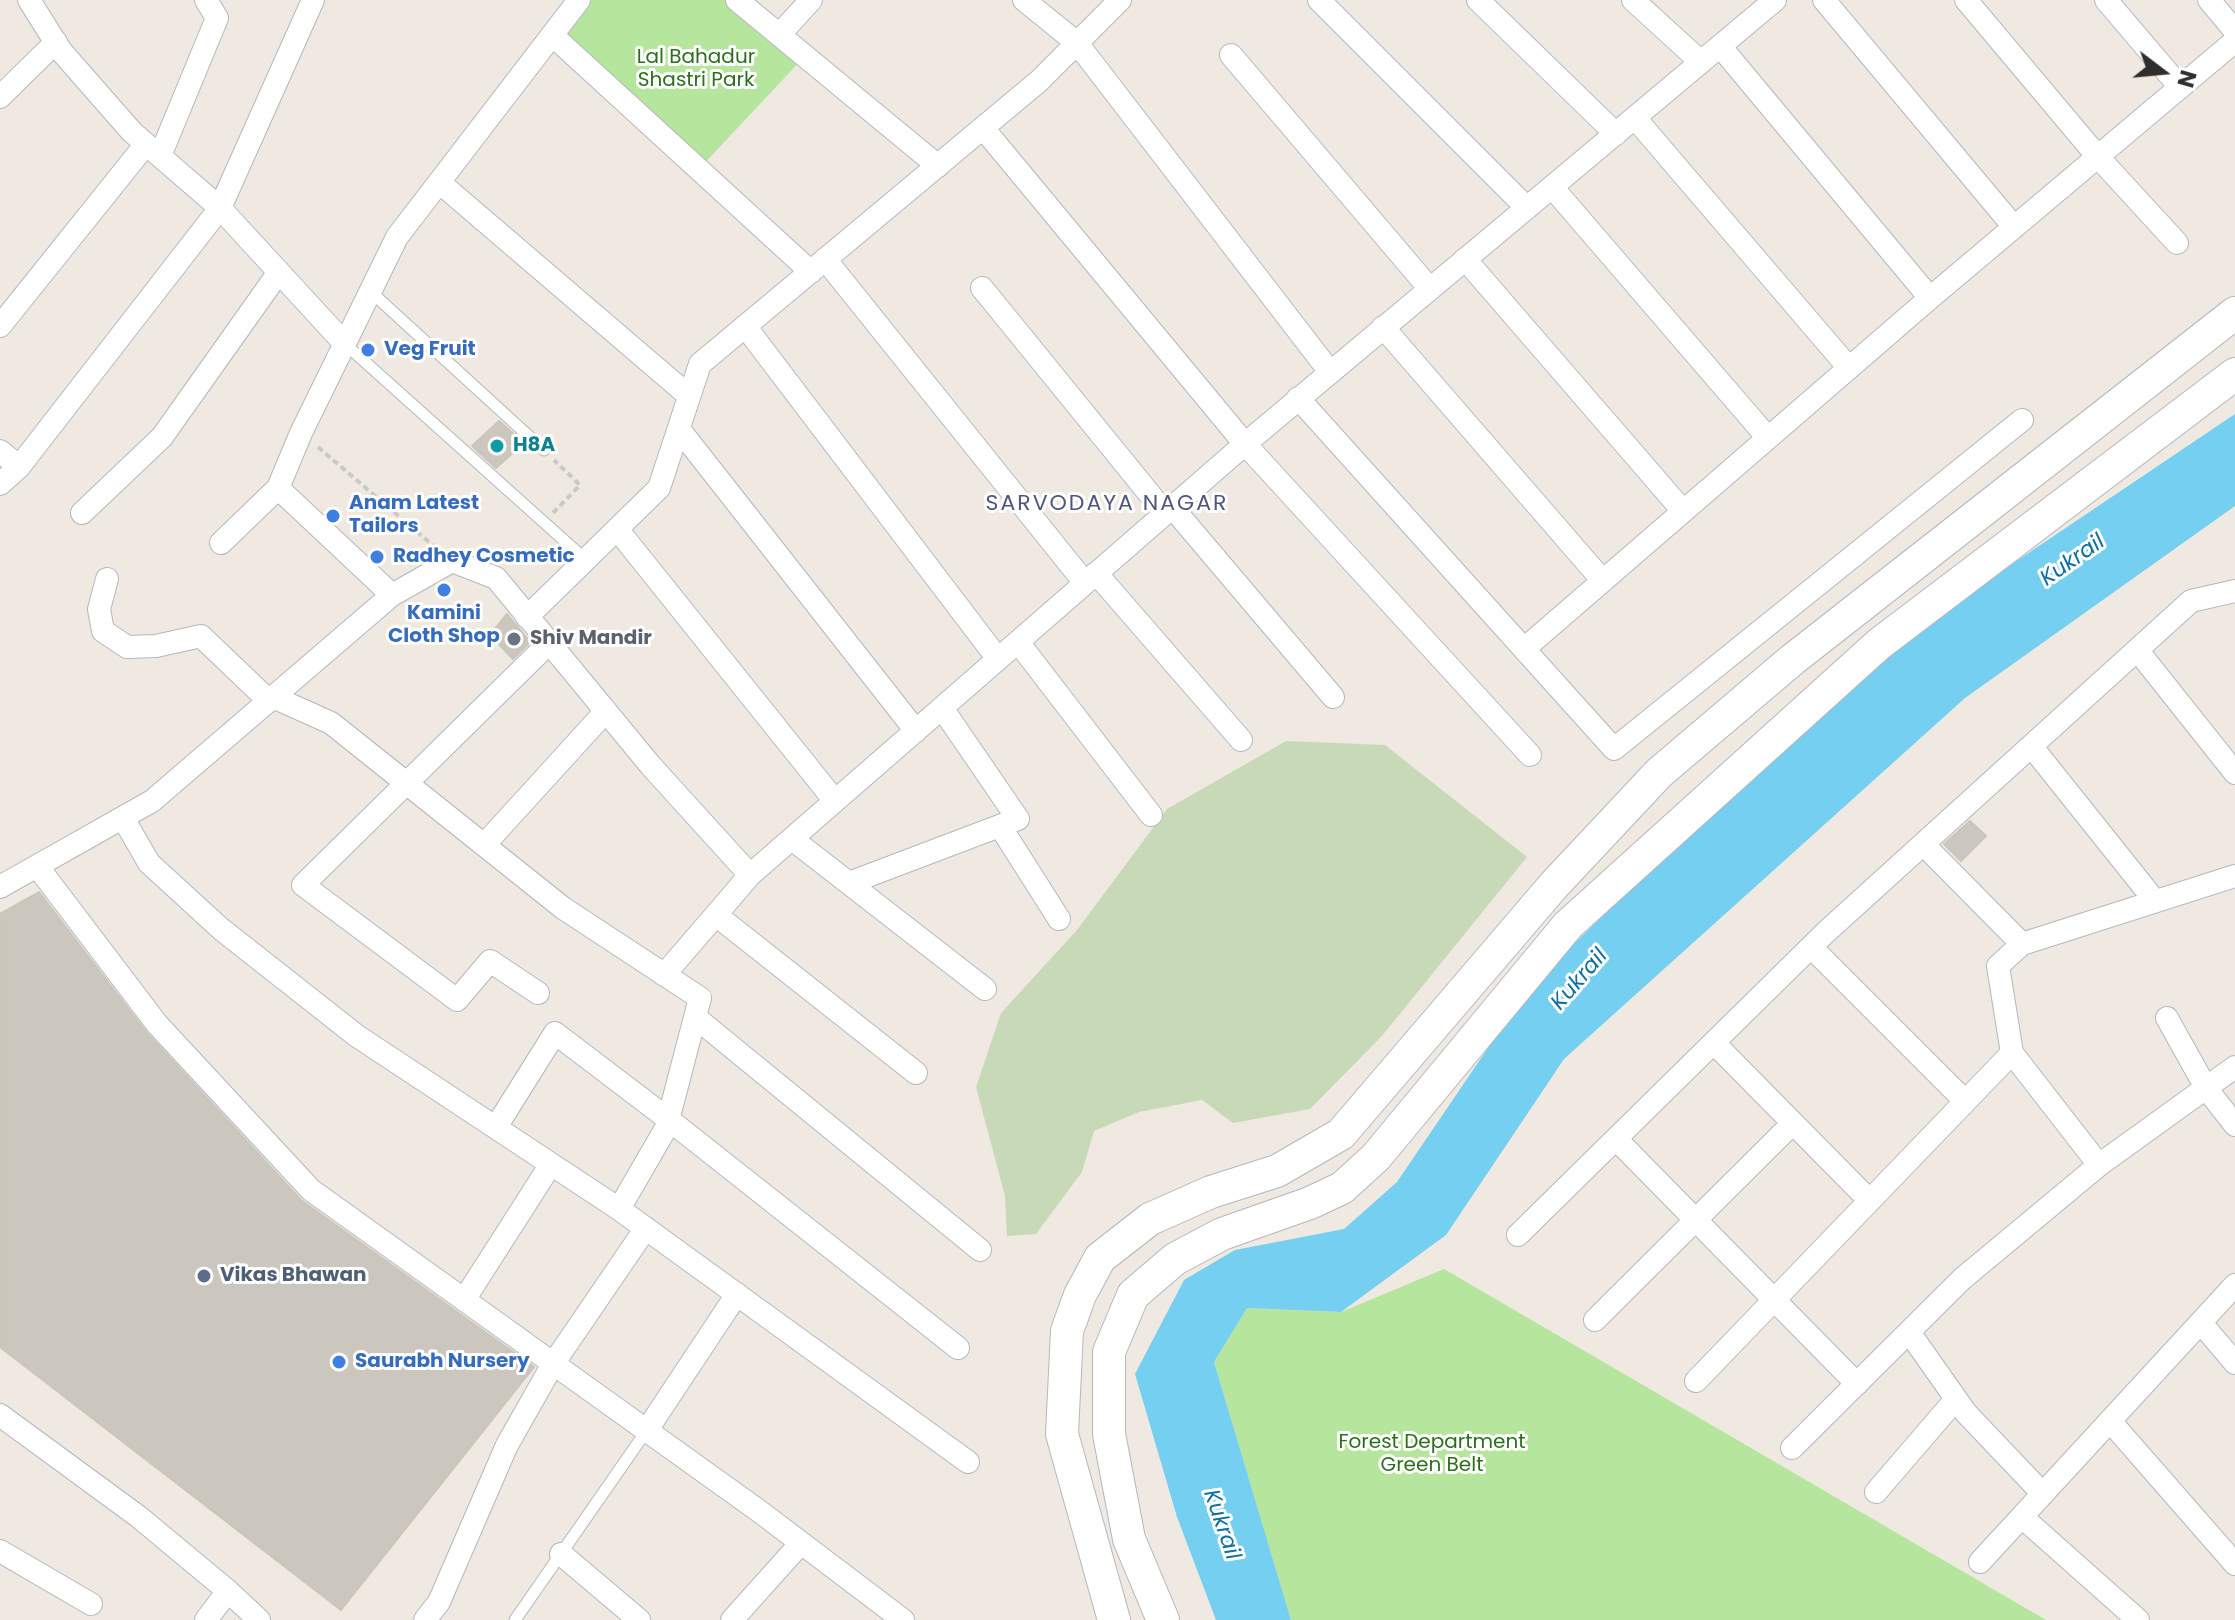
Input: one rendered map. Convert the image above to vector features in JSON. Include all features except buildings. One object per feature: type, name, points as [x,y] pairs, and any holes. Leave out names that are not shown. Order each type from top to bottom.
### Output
[{"type":"street","points":[[29,0],[56,42],[132,132],[220,208],[345,344]]},
{"type":"street","points":[[0,326],[153,150],[217,18],[206,0]]},
{"type":"street","points":[[0,484],[19,467],[220,208],[313,0]]},
{"type":"street","points":[[221,543],[278,488],[301,433],[397,237],[579,0]]},
{"type":"street","points":[[737,0],[938,166]]},
{"type":"street","points":[[779,35],[811,0]]},
{"type":"street","points":[[1024,0],[1077,43],[1330,372]]},
{"type":"street","points":[[527,617],[659,488],[700,364],[1039,81],[1120,0]]},
{"type":"street","points":[[1319,0],[1527,208]]},
{"type":"street","points":[[1478,0],[1616,134]]},
{"type":"street","points":[[1633,0],[1701,62]]},
{"type":"street","points":[[664,975],[750,875],[1298,398],[1775,0]]},
{"type":"street","points":[[1824,0],[2014,227]]},
{"type":"street","points":[[1966,0],[2098,157],[2177,243]]},
{"type":"street","points":[[2106,0],[2180,87]]},
{"type":"street","points":[[2209,0],[2235,31]]},
{"type":"street","points":[[552,35],[818,266],[1090,578],[1241,740]]},
{"type":"street","points":[[1524,649],[1930,298],[2235,41]]},
{"type":"street","points":[[2,91],[56,42]]},
{"type":"street","points":[[1720,46],[1930,298]]},
{"type":"street","points":[[1231,55],[1430,289]]},
{"type":"street","points":[[1635,118],[1849,368]]},
{"type":"street","points":[[983,128],[1245,444],[1530,755]]},
{"type":"street","points":[[439,182],[689,396]]},
{"type":"street","points":[[1552,187],[1768,438]]},
{"type":"street","points":[[1465,259],[1683,511]]},
{"type":"street","points":[[82,513],[162,437],[279,272]]},
{"type":"street","points":[[982,288],[1168,510],[1333,697]]},
{"type":"street","points":[[1114,1620],[1062,1434],[1067,1331],[1080,1295],[1100,1258],[1150,1219],[1211,1192],[1277,1171],[1341,1134],[1554,885],[1659,773],[1792,660],[2235,313]]},
{"type":"street","points":[[745,326],[998,659]]},
{"type":"street","points":[[1383,327],[1603,581]]},
{"type":"street","points":[[1163,1620],[1129,1539],[1109,1434],[1109,1352],[1133,1295],[1175,1259],[1222,1234],[1310,1203],[1342,1188],[1376,1157],[1568,925],[1879,644],[2235,374]]},
{"type":"street","points":[[1298,398],[1614,749],[2022,420]]},
{"type":"street","points":[[679,429],[916,731]]},
{"type":"street","points":[[0,451],[19,467]]},
{"type":"street","points":[[278,488],[392,595]]},
{"type":"street","points":[[617,529],[835,801]]},
{"type":"street","points":[[2,882],[37,866],[152,801],[392,595],[452,561],[496,578],[651,766],[750,875]]},
{"type":"street","points":[[107,579],[99,609],[103,631],[127,647],[156,646],[201,636],[271,699],[331,723],[563,908],[700,998],[666,1128],[619,1209]]},
{"type":"street","points":[[1518,1235],[1811,947],[2191,601],[2235,591]]},
{"type":"street","points":[[1018,642],[1151,815]]},
{"type":"street","points":[[538,993],[490,961],[457,1000],[303,885],[549,643]]},
{"type":"street","points":[[2138,651],[2235,773]]},
{"type":"street","points":[[849,883],[1018,819],[942,708]]},
{"type":"street","points":[[484,845],[606,711]]},
{"type":"street","points":[[2032,747],[2155,901]]},
{"type":"street","points":[[123,818],[149,863],[221,929],[357,1036],[619,1209],[968,1462]]},
{"type":"street","points":[[1000,826],[1059,919]]},
{"type":"street","points":[[792,839],[985,989]]},
{"type":"street","points":[[1923,844],[2022,944]]},
{"type":"street","points":[[37,866],[157,1024],[311,1190],[647,1430],[903,1620]]},
{"type":"street","points":[[2099,1165],[2012,1053],[1998,966],[2022,944],[2235,876]]},
{"type":"street","points":[[716,915],[916,1073]]},
{"type":"street","points":[[1811,947],[1965,1101]]},
{"type":"street","points":[[695,1017],[980,1250]]},
{"type":"street","points":[[2167,1018],[2206,1088],[2235,1125]]},
{"type":"street","points":[[496,1127],[555,1033],[958,1348]]},
{"type":"street","points":[[1714,1043],[1869,1200]]},
{"type":"street","points":[[1696,1381],[2012,1053]]},
{"type":"street","points":[[1792,1448],[1962,1279],[2099,1165],[2235,1067]]},
{"type":"street","points":[[1595,1320],[1793,1123]]},
{"type":"street","points":[[1616,1139],[1857,1384]]},
{"type":"street","points":[[464,1300],[551,1164]]},
{"type":"street","points":[[425,1620],[439,1602],[507,1445],[553,1364],[646,1228]]},
{"type":"street","points":[[1980,1562],[2235,1285]]},
{"type":"street","points":[[647,1430],[737,1294]]},
{"type":"street","points":[[2201,1323],[2235,1363]]},
{"type":"street","points":[[1909,1332],[1966,1413],[2043,1494]]},
{"type":"street","points":[[1876,1492],[1956,1399]]},
{"type":"street","points":[[1,1419],[139,1517],[259,1620]]},
{"type":"street","points":[[2110,1421],[2235,1564]]},
{"type":"street","points":[[2022,1517],[2138,1620]]},
{"type":"street","points":[[732,1620],[801,1543]]},
{"type":"street","points":[[0,1551],[91,1604]]},
{"type":"street","points":[[561,1554],[639,1620]]},
{"type":"street","points":[[206,1620],[228,1591]]},
{"type":"lane","points":[[370,291],[544,450]]},
{"type":"lane","points":[[345,344],[586,560]]},
{"type":"lane","points":[[515,1620],[647,1430]]},
{"type":"path","points":[[301,433],[452,561]]},
{"type":"path","points":[[544,450],[580,485],[544,523]]},
{"type":"green space","name":"Lal Bahadur Shastri Park","points":[[578,0],[737,0],[805,56],[699,169],[552,35]]},
{"type":"green space","points":[[1286,741],[1385,745],[1527,857],[1382,1036],[1310,1109],[1233,1123],[1202,1100],[1139,1112],[1094,1131],[1082,1172],[1036,1234],[1007,1236],[1005,1196],[976,1087],[1001,1013],[1077,930],[1167,809]]},
{"type":"green space","name":"Forest Department Green Belt","points":[[1444,1269],[2046,1620],[1291,1620],[1214,1362],[1247,1308],[1341,1312]]},
{"type":"water","name":"Kukrail","points":[[2235,414],[2235,506],[1965,698],[1564,1059],[1446,1235],[1341,1312],[1247,1308],[1214,1362],[1291,1620],[1216,1620],[1177,1517],[1135,1374],[1184,1280],[1235,1250],[1344,1229],[1397,1182],[1490,1045],[1560,957],[1727,797],[1926,622]]},
{"type":"place","name":"Veg Fruit","points":[[368,350]]},
{"type":"place","name":"H8A","points":[[497,446]]},
{"type":"place","name":"Anam Latest Tailors","points":[[333,516]]},
{"type":"place","name":"Radhey Cosmetic","points":[[377,557]]},
{"type":"place","name":"Kamini Cloth Shop","points":[[444,590]]},
{"type":"place","name":"Shiv Mandir","points":[[514,639]]},
{"type":"place","name":"Vikas Bhawan","points":[[204,1276]]},
{"type":"place","name":"Saurabh Nursery","points":[[339,1362]]},
{"type":"district","name":"SARVODAYA NAGAR","points":[[1107,504]]}]
